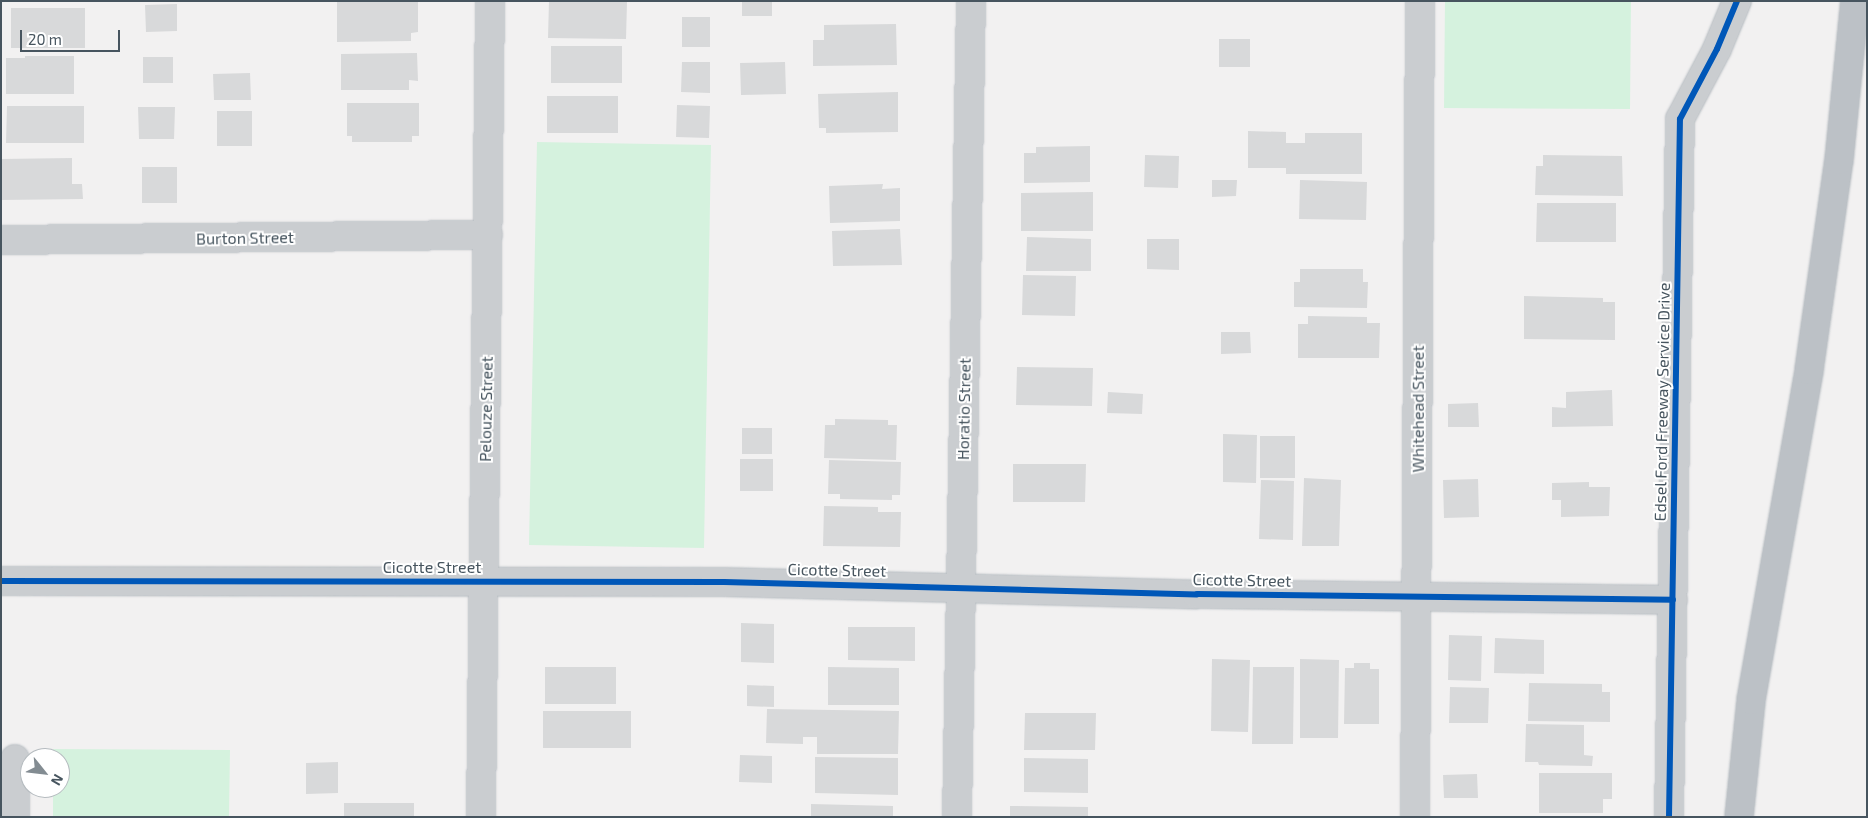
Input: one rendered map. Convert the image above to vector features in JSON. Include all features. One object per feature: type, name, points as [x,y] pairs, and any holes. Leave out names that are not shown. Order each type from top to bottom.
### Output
[{"type":"highway","points":[[1739,817],[1751,700],[1809,370],[1840,160],[1854,1]]},
{"type":"street","name":"Pelouze Street","points":[[482,817],[490,1]]},
{"type":"street","name":"Horatio Street","points":[[957,817],[971,1]]},
{"type":"street","name":"Whitehead Street","points":[[1415,817],[1418,596],[1420,1]]},
{"type":"street","name":"Edsel Ford Freeway Service Drive","points":[[1669,817],[1680,119],[1717,49],[1737,1]]},
{"type":"street","name":"Burton Street","points":[[1,240],[488,235]]},
{"type":"street","name":"Cicotte Street","points":[[1,581],[484,581],[960,586],[1197,594],[1673,600]]},
{"type":"street","points":[[15,759],[15,817]]},
{"type":"green space","points":[[1445,1],[1631,1],[1630,109],[1444,108]]},
{"type":"green space","points":[[537,142],[711,145],[704,548],[529,545]]},
{"type":"green space","points":[[70,749],[230,750],[229,817],[53,817],[53,798],[70,798]]},
{"type":"building","points":[[549,1],[627,2],[626,39],[548,38]]},
{"type":"building","points":[[742,1],[772,1],[772,16],[742,16]]},
{"type":"building","points":[[337,2],[418,2],[418,32],[411,33],[411,41],[337,42]]},
{"type":"building","points":[[177,4],[177,31],[146,32],[145,5]]},
{"type":"building","points":[[11,8],[85,8],[85,48],[11,48]]},
{"type":"building","points":[[682,17],[710,17],[710,47],[682,47]]},
{"type":"building","points":[[896,24],[897,65],[813,66],[813,40],[824,40],[824,25]]},
{"type":"building","points":[[1219,39],[1250,39],[1250,67],[1219,67]]},
{"type":"building","points":[[551,46],[622,46],[622,83],[551,83]]},
{"type":"building","points":[[417,53],[418,81],[409,80],[409,90],[341,90],[341,54]]},
{"type":"building","points":[[25,56],[74,56],[74,94],[6,94],[6,58],[25,58]]},
{"type":"building","points":[[143,57],[173,57],[173,83],[143,83]]},
{"type":"building","points":[[682,62],[710,62],[710,93],[681,92]]},
{"type":"building","points":[[785,62],[786,94],[741,95],[740,63]]},
{"type":"building","points":[[250,73],[251,100],[214,100],[213,74]]},
{"type":"building","points":[[898,92],[898,132],[826,133],[826,128],[819,128],[818,94]]},
{"type":"building","points":[[547,96],[618,96],[618,133],[547,133]]},
{"type":"building","points":[[347,103],[419,103],[419,136],[412,136],[412,142],[352,142],[352,136],[347,136]]},
{"type":"building","points":[[677,105],[710,106],[709,138],[676,137]]},
{"type":"building","points":[[7,106],[84,106],[84,143],[6,143]]},
{"type":"building","points":[[138,107],[175,107],[174,139],[139,139]]},
{"type":"building","points":[[217,111],[252,111],[252,146],[217,146]]},
{"type":"building","points":[[1248,131],[1286,132],[1286,143],[1305,143],[1305,133],[1362,133],[1362,174],[1286,174],[1286,168],[1248,168]]},
{"type":"building","points":[[1090,146],[1090,182],[1024,183],[1024,153],[1036,153],[1036,147]]},
{"type":"building","points":[[1145,155],[1179,156],[1178,188],[1144,187]]},
{"type":"building","points":[[1543,155],[1622,156],[1623,196],[1535,195],[1536,166],[1543,166]]},
{"type":"building","points":[[72,158],[72,184],[82,184],[83,199],[1,200],[1,159]]},
{"type":"building","points":[[142,167],[177,167],[177,203],[142,203]]},
{"type":"building","points":[[1212,180],[1237,180],[1236,196],[1212,197]]},
{"type":"building","points":[[1300,180],[1367,182],[1366,220],[1299,219]]},
{"type":"building","points":[[883,184],[882,189],[900,188],[900,221],[830,223],[829,186]]},
{"type":"building","points":[[1093,192],[1093,231],[1021,231],[1021,193]]},
{"type":"building","points":[[1537,203],[1616,203],[1616,242],[1536,242]]},
{"type":"building","points":[[900,229],[902,265],[833,266],[832,231]]},
{"type":"building","points":[[1027,237],[1091,239],[1091,271],[1026,271]]},
{"type":"building","points":[[1147,239],[1179,239],[1179,270],[1147,269]]},
{"type":"building","points":[[1300,269],[1363,269],[1363,282],[1368,282],[1367,308],[1294,307],[1294,282],[1300,282]]},
{"type":"building","points":[[1023,275],[1076,276],[1075,316],[1022,315]]},
{"type":"building","points":[[1524,296],[1603,298],[1603,302],[1615,302],[1615,340],[1524,339]]},
{"type":"building","points":[[1308,316],[1367,317],[1367,323],[1380,323],[1379,358],[1298,358],[1298,324],[1308,324]]},
{"type":"building","points":[[1221,332],[1250,332],[1251,353],[1221,354]]},
{"type":"building","points":[[1017,367],[1093,368],[1092,406],[1016,405]]},
{"type":"building","points":[[1612,390],[1613,426],[1552,427],[1552,407],[1566,408],[1566,392]]},
{"type":"building","points":[[1108,392],[1143,394],[1142,414],[1107,413]]},
{"type":"building","points":[[1478,403],[1479,427],[1448,427],[1448,404]]},
{"type":"building","points":[[835,419],[888,420],[888,425],[897,425],[896,460],[824,458],[825,425],[835,425]]},
{"type":"building","points":[[742,428],[772,428],[772,454],[742,454]]},
{"type":"building","points":[[1223,434],[1257,435],[1256,483],[1223,482]]},
{"type":"building","points":[[1260,436],[1295,436],[1295,478],[1260,478]]},
{"type":"building","points":[[740,459],[773,459],[773,491],[740,491]]},
{"type":"building","points":[[829,460],[901,462],[900,495],[892,495],[892,500],[840,499],[840,494],[828,494]]},
{"type":"building","points":[[1013,464],[1086,464],[1085,502],[1013,502]]},
{"type":"building","points":[[1304,478],[1341,480],[1339,546],[1302,546]]},
{"type":"building","points":[[1478,479],[1479,517],[1444,518],[1443,480]]},
{"type":"building","points":[[1261,480],[1294,481],[1293,540],[1259,539]]},
{"type":"building","points":[[1589,482],[1589,487],[1610,487],[1609,516],[1561,517],[1561,500],[1552,500],[1552,483]]},
{"type":"building","points":[[824,506],[878,507],[878,512],[901,512],[900,547],[823,546]]},
{"type":"building","points":[[741,623],[774,624],[774,663],[741,662]]},
{"type":"building","points":[[848,627],[915,627],[915,661],[848,660]]},
{"type":"building","points":[[1449,635],[1482,636],[1481,681],[1448,680]]},
{"type":"building","points":[[1495,638],[1544,640],[1544,674],[1494,673]]},
{"type":"building","points":[[1212,659],[1250,660],[1248,732],[1211,731]]},
{"type":"building","points":[[1300,659],[1339,660],[1338,738],[1300,738]]},
{"type":"building","points":[[1354,663],[1370,663],[1370,669],[1379,669],[1379,724],[1344,724],[1345,668],[1354,668]]},
{"type":"building","points":[[545,667],[616,667],[616,704],[545,704]]},
{"type":"building","points":[[828,667],[899,668],[899,705],[828,705]]},
{"type":"building","points":[[1253,667],[1294,667],[1293,744],[1252,744]]},
{"type":"building","points":[[1529,683],[1602,684],[1602,692],[1610,692],[1610,722],[1528,721]]},
{"type":"building","points":[[747,685],[774,686],[774,707],[747,706]]},
{"type":"building","points":[[1450,687],[1489,688],[1488,723],[1449,723]]},
{"type":"building","points":[[767,709],[899,711],[898,754],[817,754],[817,737],[803,737],[803,744],[766,743]]},
{"type":"building","points":[[543,711],[631,711],[631,748],[543,748]]},
{"type":"building","points":[[1025,713],[1096,713],[1095,750],[1024,750]]},
{"type":"building","points":[[1526,724],[1584,725],[1584,755],[1593,756],[1592,766],[1539,765],[1538,762],[1525,762]]},
{"type":"building","points":[[740,755],[772,756],[772,783],[739,782]]},
{"type":"building","points":[[815,757],[898,758],[898,795],[815,793]]},
{"type":"building","points":[[1024,758],[1088,759],[1088,793],[1024,792]]},
{"type":"building","points":[[338,762],[338,793],[306,794],[306,763]]},
{"type":"building","points":[[1539,773],[1612,773],[1612,799],[1603,799],[1603,813],[1539,813]]},
{"type":"building","points":[[1477,774],[1478,798],[1444,798],[1443,775]]},
{"type":"building","points":[[344,803],[414,803],[414,817],[344,817]]},
{"type":"building","points":[[811,804],[893,806],[893,817],[811,817]]},
{"type":"building","points":[[1010,806],[1088,807],[1088,817],[1010,817]]},
{"type":"cycle path","points":[[1669,817],[1680,119],[1717,49],[1737,1]]},
{"type":"cycle path","points":[[1,581],[724,582],[1197,594],[1673,600]]}]
